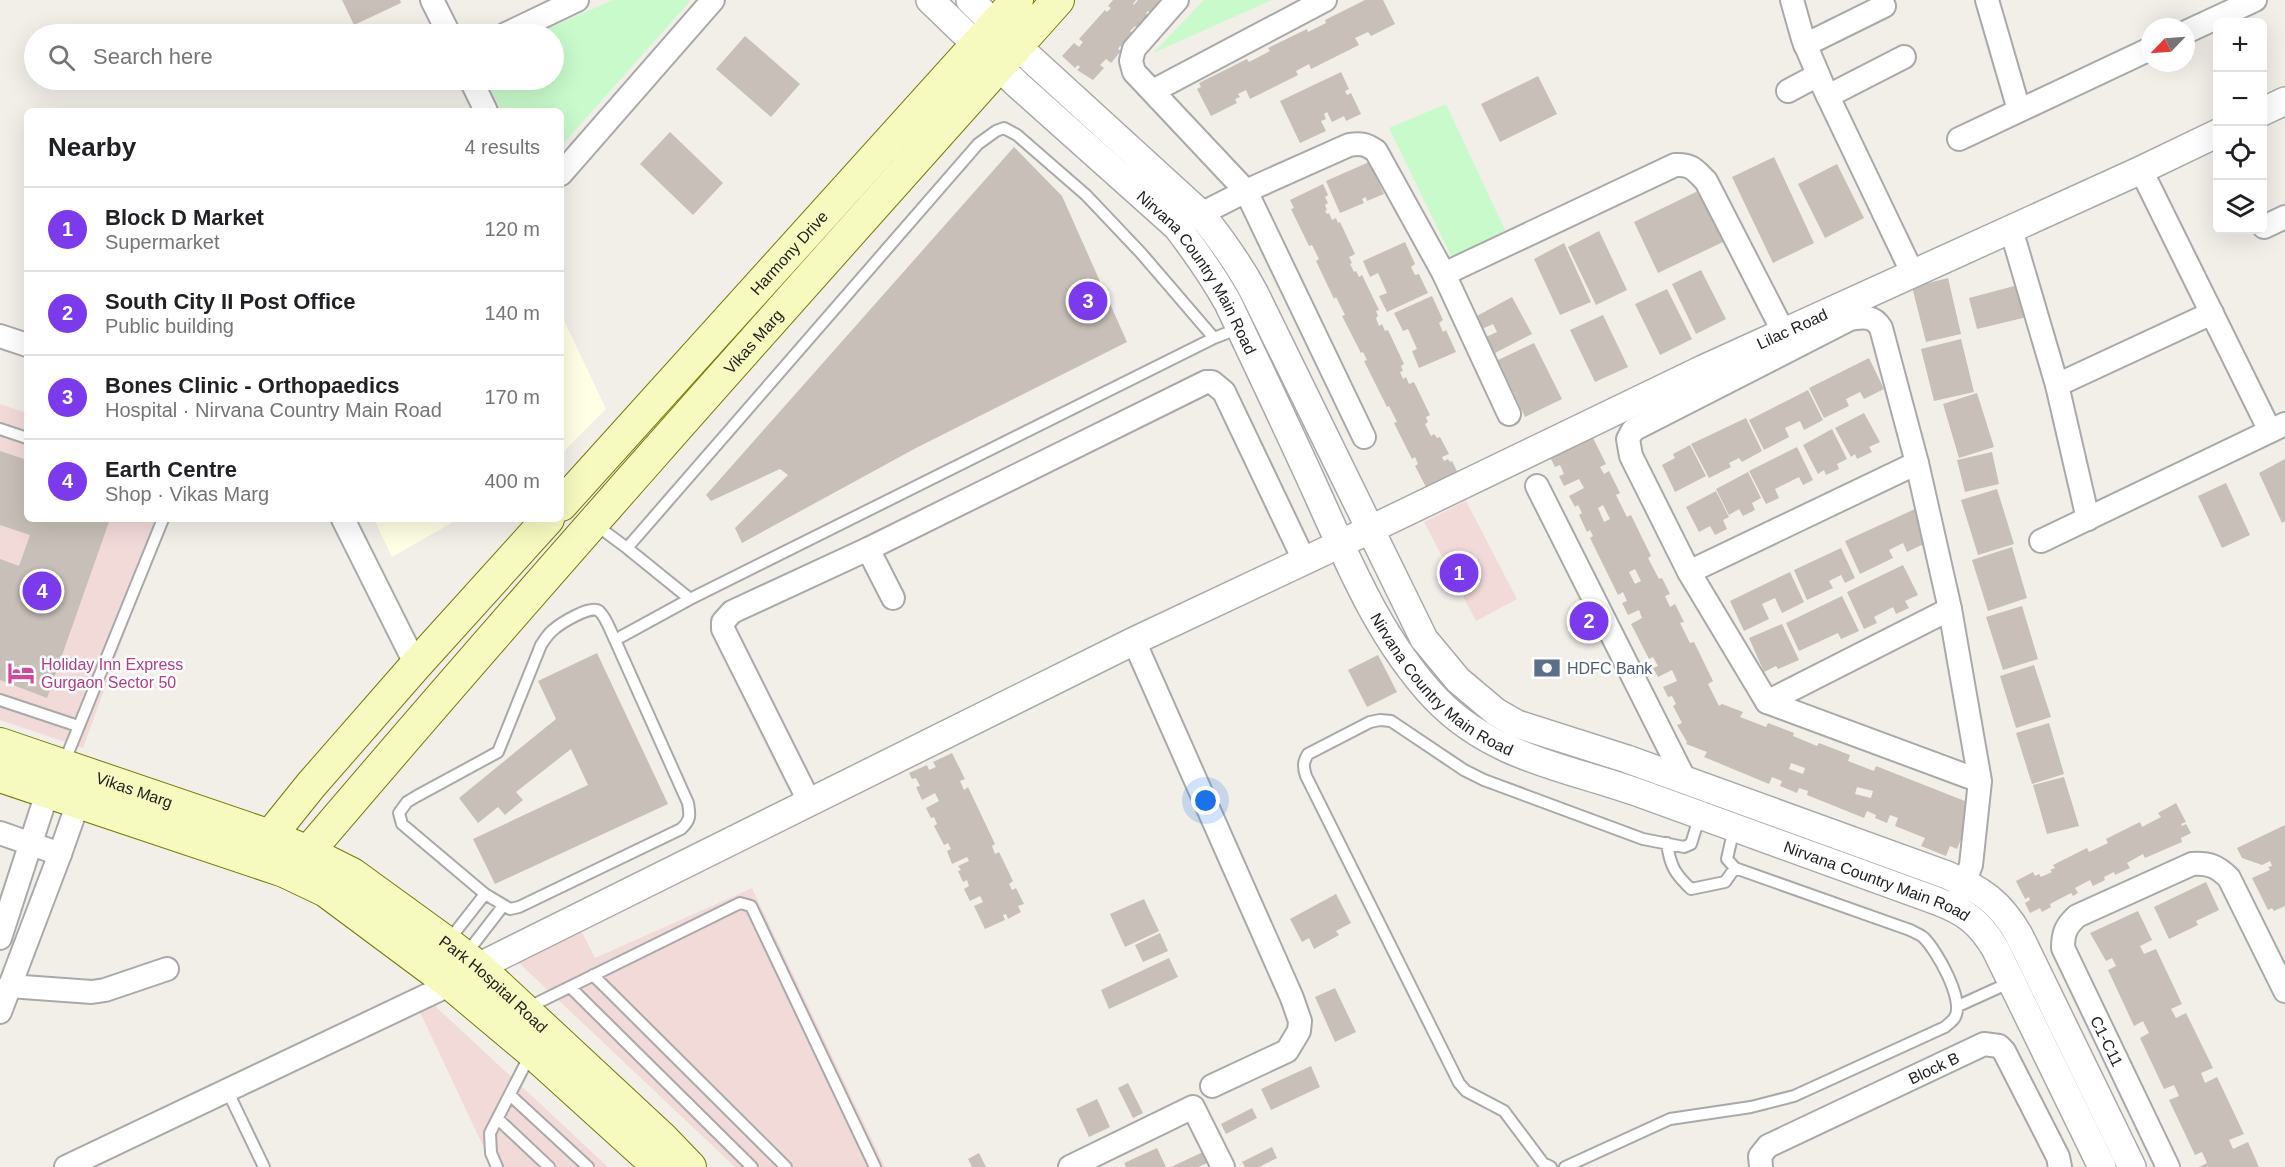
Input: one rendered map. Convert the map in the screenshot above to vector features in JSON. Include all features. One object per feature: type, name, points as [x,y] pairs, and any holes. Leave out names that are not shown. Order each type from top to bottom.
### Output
[{"type":"main road","name":"Harmony Drive","points":[[564,502],[1017,0]]},
{"type":"main road","name":"Vikas Marg","points":[[296,861],[1058,0]]},
{"type":"main road","points":[[748,298],[773,321]]},
{"type":"main road","points":[[242,857],[270,836],[311,784],[416,664],[545,522]]},
{"type":"main road","name":"Vikas Marg","points":[[0,744],[270,836]]},
{"type":"main road","name":"Vikas Marg","points":[[0,776],[242,857]]},
{"type":"main road","name":"Park Hospital Road","points":[[270,836],[326,891],[460,962],[532,1052],[658,1167]]},
{"type":"main road","name":"Park Hospital Road","points":[[242,857],[296,861],[352,874],[460,962],[524,1010],[690,1167]]},
{"type":"street","points":[[432,0],[444,24]]},
{"type":"street","points":[[527,24],[577,0]]},
{"type":"street","points":[[564,171],[713,0]]},
{"type":"street","name":"Nirvana Country Main Road","points":[[930,0],[986,34],[1177,227],[1215,279],[1240,327],[1340,544],[1380,622],[1400,654],[1438,700],[1481,736],[1506,749],[1617,785],[1955,908],[1979,925],[1995,948],[2102,1167]]},
{"type":"street","name":"Nirvana Country Main Road","points":[[970,0],[986,34]]},
{"type":"street","points":[[1177,0],[1134,49],[1131,61],[1134,72],[1246,191],[1364,436]]},
{"type":"street","points":[[1153,91],[1325,0]]},
{"type":"street","points":[[1792,0],[1805,45],[1818,75],[1912,272]]},
{"type":"street","points":[[1987,0],[2019,110]]},
{"type":"street","points":[[2195,28],[2255,0]]},
{"type":"street","points":[[1805,45],[1884,6]]},
{"type":"street","points":[[1959,138],[2141,53]]},
{"type":"street","name":"Nirvana Country Main Road","points":[[1009,57],[1201,213],[1244,274],[1424,639],[1458,680],[1477,698],[1517,724],[1685,780],[1966,883],[1988,895],[2011,921],[2132,1167]]},
{"type":"street","points":[[1828,96],[1904,57]]},
{"type":"street","points":[[1788,91],[1818,75]]},
{"type":"street","points":[[476,90],[485,108]]},
{"type":"street","points":[[2267,110],[2285,101]]},
{"type":"street","name":"Lilac Road","points":[[460,962],[809,801],[1134,640],[1340,544],[1783,331],[2141,170],[2213,135]]},
{"type":"street","points":[[1177,227],[1246,191],[1349,145],[1362,143],[1369,145],[1376,151],[1444,274],[1509,414]]},
{"type":"street","points":[[1444,274],[1675,165],[1686,164],[1707,181],[1783,331]]},
{"type":"street","points":[[2041,541],[2277,427],[2212,313],[2141,170]]},
{"type":"street","points":[[2267,226],[2285,217]]},
{"type":"street","points":[[2011,229],[2057,385],[2088,519]]},
{"type":"street","points":[[2057,385],[2212,313]]},
{"type":"street","points":[[1955,908],[1971,865],[1980,781],[1950,609],[1917,463],[1881,328],[1877,321],[1870,318],[1850,319],[1634,430],[1628,439],[1631,456],[1689,572],[1767,702],[1980,781]]},
{"type":"street","points":[[0,336],[24,344]]},
{"type":"street","points":[[809,801],[723,629],[723,622],[732,612],[868,549],[1206,382],[1212,382],[1224,392],[1304,560]]},
{"type":"street","points":[[1689,572],[1917,463]]},
{"type":"street","points":[[1538,486],[1685,780]]},
{"type":"street","points":[[345,522],[416,664]]},
{"type":"street","points":[[868,549],[893,598]]},
{"type":"street","points":[[1767,702],[1950,609]]},
{"type":"street","points":[[1134,640],[1292,998],[1300,1021],[1299,1031],[1287,1051],[1212,1086]]},
{"type":"street","points":[[0,938],[47,792]]},
{"type":"street","points":[[0,1012],[78,803]]},
{"type":"street","points":[[0,833],[60,854]]},
{"type":"street","name":"C1-C11","points":[[2168,1167],[2062,948],[2063,933],[2069,923],[2077,916],[2192,864],[2206,863],[2218,867],[2229,878],[2285,991]]},
{"type":"street","points":[[66,1167],[227,1090],[460,962]]},
{"type":"street","points":[[9,986],[92,992],[105,990],[167,969]]},
{"type":"street","name":"Block B","points":[[1761,1167],[1760,1156],[1768,1146],[1984,1044],[1999,1046],[2004,1051],[2058,1157],[2060,1167]]},
{"type":"street","points":[[1070,1167],[1111,1158],[1193,1107],[1223,1167]]},
{"type":"lane","points":[[627,548],[978,144],[996,131],[1005,128],[1017,135],[1086,195],[1141,253],[1214,338]]},
{"type":"lane","points":[[615,640],[690,599],[1240,327]]},
{"type":"lane","points":[[0,429],[24,437]]},
{"type":"lane","points":[[63,766],[162,522]]},
{"type":"lane","points":[[593,523],[690,599]]},
{"type":"lane","points":[[592,609],[602,614],[615,640],[688,802],[690,815],[688,822],[681,829],[519,907],[510,909],[485,894],[402,824],[399,813],[407,802],[491,758],[498,752],[541,645],[554,629],[592,609]]},
{"type":"lane","points":[[0,700],[78,726]]},
{"type":"lane","points":[[1551,1167],[1543,1163],[1504,1111],[1466,1091],[1459,1083],[1306,776],[1304,760],[1308,753],[1370,722],[1390,721],[1464,770],[1484,780],[1643,839],[1684,847],[1690,844],[1700,815]]},
{"type":"lane","points":[[1565,1167],[1670,1119],[1751,1107],[1794,1096],[1945,1027],[1955,1017],[1958,1006],[1956,994],[1940,963],[1922,936],[1735,868],[1727,859],[1734,828]]},
{"type":"lane","points":[[1667,843],[1670,861],[1677,877],[1691,889],[1725,882],[1735,868]]},
{"type":"lane","points":[[460,962],[485,894]]},
{"type":"lane","points":[[524,1010],[740,903],[751,906],[875,1167]]},
{"type":"lane","points":[[460,962],[503,906]]},
{"type":"lane","points":[[593,975],[786,1167]]},
{"type":"lane","points":[[1958,1006],[2011,982]]},
{"type":"lane","points":[[570,987],[752,1167]]},
{"type":"lane","points":[[497,1167],[491,1153],[490,1133],[532,1052]]},
{"type":"lane","points":[[227,1090],[264,1167]]},
{"type":"lane","points":[[510,1095],[588,1167]]},
{"type":"lane","points":[[498,1119],[549,1167]]},
{"type":"shaded area","points":[[564,320],[606,409],[564,451]]},
{"type":"shaded area","points":[[0,404],[24,412],[24,522],[165,522],[83,748],[0,720]]},
{"type":"shaded area","points":[[1466,501],[1517,599],[1476,621],[1424,522]]},
{"type":"shaded area","points":[[375,522],[453,522],[392,557]]},
{"type":"shaded area","points":[[752,888],[885,1167],[735,1167],[518,962],[582,932],[595,958]]},
{"type":"shaded area","points":[[433,1004],[608,1167],[493,1167],[419,1010]]},
{"type":"green space","points":[[613,0],[691,0],[564,143],[564,108],[500,108],[490,90],[564,90],[564,24],[558,24]]},
{"type":"green space","points":[[1204,0],[1272,0],[1153,53]]},
{"type":"green space","points":[[1446,104],[1505,230],[1453,260],[1389,128]]},
{"type":"building","points":[[342,0],[400,0],[401,3],[354,24]]},
{"type":"building","points":[[1113,0],[1136,0],[1134,5],[1138,0],[1164,2],[1153,15],[1148,11],[1146,13],[1151,18],[1139,30],[1135,26],[1130,31],[1135,35],[1123,48],[1120,46],[1118,49],[1121,51],[1111,63],[1106,59],[1100,65],[1104,68],[1093,80],[1077,70],[1080,67],[1078,65],[1075,68],[1062,56],[1074,43],[1079,47],[1083,42],[1079,39],[1105,10],[1107,12],[1111,8],[1108,6]]},
{"type":"building","points":[[1365,0],[1383,0],[1395,24],[1371,36],[1368,32],[1355,38],[1359,45],[1311,69],[1309,64],[1296,71],[1298,75],[1250,99],[1246,90],[1238,94],[1240,97],[1235,99],[1237,103],[1211,116],[1197,89],[1201,87],[1199,83],[1247,59],[1249,62],[1270,51],[1268,48],[1307,29],[1308,32],[1326,23],[1325,20]]},
{"type":"building","points":[[745,36],[800,84],[771,117],[716,69]]},
{"type":"building","points":[[1341,72],[1349,89],[1345,91],[1347,95],[1351,93],[1361,114],[1346,121],[1344,116],[1332,122],[1327,112],[1324,114],[1326,119],[1321,121],[1326,131],[1300,143],[1280,101]]},
{"type":"building","points":[[1538,76],[1557,114],[1500,142],[1481,104]]},
{"type":"building","points":[[670,132],[723,183],[693,215],[640,164]]},
{"type":"building","points":[[1014,147],[1062,196],[1127,342],[916,448],[742,543],[735,528],[788,475],[780,469],[711,501],[706,495]]},
{"type":"building","points":[[1774,157],[1814,243],[1773,263],[1732,177]]},
{"type":"building","points":[[1369,162],[1384,194],[1367,201],[1366,197],[1362,199],[1364,203],[1340,213],[1326,181]]},
{"type":"building","points":[[1837,164],[1864,218],[1825,238],[1798,184]]},
{"type":"building","points":[[1323,184],[1328,195],[1325,197],[1328,203],[1325,205],[1327,210],[1325,211],[1329,213],[1332,220],[1336,218],[1338,223],[1340,222],[1355,254],[1349,257],[1352,263],[1350,264],[1359,277],[1362,275],[1379,310],[1376,311],[1378,316],[1376,318],[1379,326],[1382,324],[1385,331],[1388,330],[1404,364],[1401,366],[1403,371],[1400,372],[1403,379],[1406,377],[1409,384],[1414,382],[1430,415],[1426,417],[1428,422],[1425,424],[1431,436],[1434,434],[1437,438],[1440,437],[1449,454],[1442,457],[1444,461],[1448,459],[1452,461],[1462,481],[1433,494],[1429,485],[1426,487],[1415,466],[1418,464],[1415,457],[1412,459],[1394,423],[1397,422],[1364,361],[1367,360],[1363,352],[1361,353],[1342,316],[1345,315],[1336,297],[1334,299],[1316,261],[1319,259],[1312,245],[1309,246],[1291,209],[1294,208],[1290,200]]},
{"type":"building","points":[[1698,191],[1723,242],[1658,273],[1634,222]]},
{"type":"building","points":[[1599,231],[1627,290],[1596,305],[1568,247]]},
{"type":"building","points":[[1405,242],[1415,264],[1411,267],[1415,275],[1419,274],[1428,293],[1387,312],[1379,296],[1387,293],[1378,273],[1370,277],[1363,261]]},
{"type":"building","points":[[1564,243],[1591,302],[1560,315],[1534,259]]},
{"type":"building","points":[[1701,270],[1726,319],[1696,334],[1672,284]]},
{"type":"building","points":[[1948,278],[1961,334],[1926,342],[1912,287]]},
{"type":"building","points":[[2018,285],[2027,317],[1977,329],[1969,298]]},
{"type":"building","points":[[1667,289],[1692,339],[1660,355],[1635,304]]},
{"type":"building","points":[[1432,296],[1443,320],[1439,323],[1443,332],[1446,330],[1456,352],[1419,368],[1412,351],[1417,349],[1408,329],[1403,331],[1394,313]]},
{"type":"building","points":[[1512,297],[1532,334],[1495,353],[1486,337],[1497,332],[1493,324],[1482,329],[1475,317]]},
{"type":"building","points":[[1603,315],[1628,367],[1595,382],[1570,330]]},
{"type":"building","points":[[1961,339],[1974,392],[1934,401],[1921,349]]},
{"type":"building","points":[[1534,343],[1562,399],[1525,417],[1498,360]]},
{"type":"building","points":[[1869,358],[1884,389],[1864,399],[1860,392],[1846,399],[1849,406],[1824,418],[1809,388]]},
{"type":"building","points":[[1808,390],[1823,420],[1804,430],[1800,421],[1785,428],[1789,437],[1764,450],[1749,420]]},
{"type":"building","points":[[1977,393],[1994,447],[1959,458],[1943,404]]},
{"type":"building","points":[[1864,413],[1880,442],[1869,447],[1872,452],[1857,459],[1855,454],[1851,457],[1835,428]]},
{"type":"building","points":[[1746,418],[1762,451],[1742,462],[1739,458],[1729,463],[1731,467],[1709,478],[1691,444]]},
{"type":"building","points":[[1832,429],[1847,459],[1837,464],[1839,469],[1826,475],[1824,470],[1818,474],[1803,445]]},
{"type":"building","points":[[1592,436],[1606,464],[1600,467],[1604,474],[1609,471],[1620,493],[1616,495],[1627,517],[1631,515],[1651,556],[1648,558],[1670,594],[1665,596],[1670,607],[1675,604],[1684,622],[1680,623],[1690,643],[1694,642],[1713,681],[1708,684],[1719,706],[1722,704],[1743,712],[1740,717],[1766,727],[1768,723],[1794,733],[1793,736],[1817,746],[1819,743],[1850,755],[1848,761],[1874,771],[1876,766],[1975,805],[1957,849],[1950,846],[1946,856],[1921,846],[1925,838],[1895,826],[1898,818],[1890,815],[1887,823],[1875,818],[1876,815],[1867,811],[1864,818],[1807,795],[1808,791],[1799,788],[1797,793],[1780,786],[1782,781],[1772,777],[1769,784],[1704,757],[1707,752],[1686,744],[1677,725],[1682,723],[1673,706],[1676,704],[1672,696],[1668,697],[1663,687],[1677,681],[1672,670],[1658,677],[1653,668],[1658,666],[1653,657],[1649,659],[1631,624],[1642,618],[1639,610],[1628,615],[1622,603],[1627,601],[1623,592],[1618,595],[1590,538],[1593,536],[1590,530],[1587,532],[1579,515],[1582,513],[1578,505],[1575,507],[1569,496],[1584,488],[1579,479],[1564,486],[1559,476],[1564,474],[1560,465],[1555,467],[1550,457]],"holes":[[[1603,505],[1610,519],[1604,522],[1598,508]],[[1635,569],[1641,581],[1635,584],[1629,572]],[[1791,763],[1805,768],[1803,774],[1789,769]],[[1857,787],[1873,791],[1871,798],[1855,794]]]},
{"type":"building","points":[[1690,445],[1706,476],[1675,492],[1662,465],[1675,458],[1673,454]]},
{"type":"building","points":[[1797,447],[1813,480],[1803,485],[1799,477],[1775,489],[1779,498],[1766,504],[1749,471]]},
{"type":"building","points":[[0,451],[24,459],[24,522],[109,522],[47,698],[0,680],[0,559],[19,566],[30,535],[0,525]]},
{"type":"building","points":[[1992,452],[1999,484],[1965,492],[1957,460]]},
{"type":"building","points":[[2285,459],[2285,521],[2282,523],[2259,473]]},
{"type":"building","points":[[1748,472],[1761,498],[1752,503],[1755,510],[1743,516],[1739,509],[1729,515],[1716,489]]},
{"type":"building","points":[[2226,483],[2250,535],[2222,548],[2198,496]]},
{"type":"building","points":[[1997,489],[2014,544],[1978,555],[1961,500]]},
{"type":"building","points":[[1716,491],[1729,517],[1723,520],[1727,529],[1715,535],[1710,526],[1699,532],[1686,507]]},
{"type":"building","points":[[1915,509],[1930,541],[1907,552],[1903,543],[1889,550],[1893,558],[1860,574],[1845,541]]},
{"type":"building","points":[[2012,547],[2027,598],[1988,611],[1972,560]]},
{"type":"building","points":[[1841,548],[1855,578],[1845,583],[1841,575],[1829,581],[1833,588],[1807,600],[1794,570]]},
{"type":"building","points":[[1903,565],[1918,595],[1905,601],[1909,608],[1896,614],[1893,607],[1874,617],[1877,623],[1864,629],[1847,592]]},
{"type":"building","points":[[1790,572],[1804,602],[1782,613],[1775,598],[1762,604],[1769,619],[1744,631],[1730,601]]},
{"type":"building","points":[[1842,596],[1859,631],[1841,639],[1838,633],[1799,651],[1786,623]]},
{"type":"building","points":[[2022,606],[2038,659],[2003,670],[1986,617]]},
{"type":"building","points":[[1782,624],[1799,660],[1764,672],[1749,638]]},
{"type":"building","points":[[597,653],[668,804],[495,884],[473,839],[588,785],[571,749],[516,792],[523,800],[505,815],[498,807],[478,823],[459,798],[556,719],[538,681]]},
{"type":"building","points":[[1378,655],[1397,692],[1367,707],[1348,670]]},
{"type":"building","points":[[2034,665],[2051,717],[2016,728],[2000,676]]},
{"type":"building","points":[[2049,723],[2064,774],[2032,784],[2016,733]]},
{"type":"building","points":[[952,753],[965,779],[960,781],[964,790],[968,787],[995,844],[992,846],[995,854],[999,852],[1013,881],[1009,884],[1012,890],[1016,888],[1024,904],[1018,906],[1021,912],[1008,919],[1006,914],[1003,915],[1005,920],[985,929],[974,906],[983,902],[980,896],[970,901],[964,889],[969,886],[967,880],[963,882],[958,871],[961,870],[958,866],[969,861],[967,857],[952,864],[947,851],[951,849],[948,843],[944,845],[934,826],[937,824],[934,817],[931,818],[926,808],[939,801],[935,793],[922,800],[916,787],[920,786],[916,778],[912,779],[909,773],[927,765],[929,770],[936,767],[933,762]]},
{"type":"building","points":[[2064,777],[2079,826],[2047,834],[2033,785]]},
{"type":"building","points":[[2176,803],[2186,822],[2181,824],[2182,826],[2186,824],[2191,833],[2181,838],[2182,842],[2145,858],[2143,854],[2127,863],[2130,868],[2115,875],[2114,872],[2093,886],[2090,880],[2075,888],[2078,893],[2073,896],[2071,893],[2050,904],[2051,907],[2042,912],[2040,908],[2030,913],[2025,903],[2030,900],[2029,897],[2025,899],[2016,881],[2033,872],[2035,876],[2039,874],[2041,877],[2052,872],[2050,870],[2055,868],[2053,865],[2087,848],[2089,852],[2108,843],[2106,839],[2140,822],[2142,827],[2161,817],[2158,813]]},
{"type":"building","points":[[2285,825],[2285,906],[2274,911],[2272,908],[2268,910],[2252,878],[2270,870],[2268,867],[2272,866],[2270,861],[2262,865],[2242,858],[2237,848]]},
{"type":"building","points":[[2206,882],[2219,910],[2196,921],[2198,925],[2169,939],[2154,907]]},
{"type":"building","points":[[1336,894],[1351,923],[1336,931],[1339,935],[1314,949],[1309,938],[1302,942],[1290,919]]},
{"type":"building","points":[[1144,899],[1159,931],[1125,947],[1110,914]]},
{"type":"building","points":[[2138,911],[2152,940],[2140,946],[2144,954],[2156,949],[2182,1004],[2171,1009],[2176,1018],[2186,1013],[2213,1068],[2201,1073],[2205,1083],[2217,1077],[2244,1134],[2229,1140],[2233,1149],[2248,1142],[2259,1167],[2199,1167],[2207,1163],[2202,1152],[2195,1155],[2169,1100],[2179,1096],[2174,1085],[2164,1089],[2140,1038],[2149,1033],[2143,1021],[2134,1026],[2108,970],[2116,966],[2112,958],[2106,961],[2090,933]]},
{"type":"building","points":[[1160,933],[1168,951],[1143,962],[1135,945]]},
{"type":"building","points":[[1169,958],[1178,977],[1109,1009],[1101,990]]},
{"type":"building","points":[[1335,988],[1356,1032],[1335,1042],[1315,997]]},
{"type":"building","points":[[1311,1066],[1320,1087],[1271,1110],[1261,1089]]},
{"type":"building","points":[[1128,1083],[1143,1113],[1133,1118],[1118,1088]]},
{"type":"building","points":[[1097,1099],[1110,1127],[1089,1137],[1076,1109]]},
{"type":"building","points":[[1252,1108],[1257,1118],[1226,1134],[1221,1124]]},
{"type":"building","points":[[1272,1147],[1277,1158],[1259,1167],[1245,1167],[1242,1162]]},
{"type":"building","points":[[1157,1148],[1166,1167],[1126,1167],[1124,1163]]},
{"type":"building","points":[[1205,1151],[1210,1162],[1198,1167],[1171,1167]]},
{"type":"building","points":[[979,1153],[986,1167],[972,1167],[968,1159]]},
{"type":"place","name":"Bones Clinic - Orthopaedics","points":[[1088,301]]},
{"type":"place","name":"Block D Market","points":[[1459,573]]},
{"type":"place","name":"Earth Centre","points":[[42,591]]},
{"type":"place","name":"South City II Post Office","points":[[1589,621]]},
{"type":"place","name":"HDFC Bank","points":[[1547,668]]},
{"type":"place","name":"Holiday Inn Express Gurgaon Sector 50","points":[[21,673]]}]
